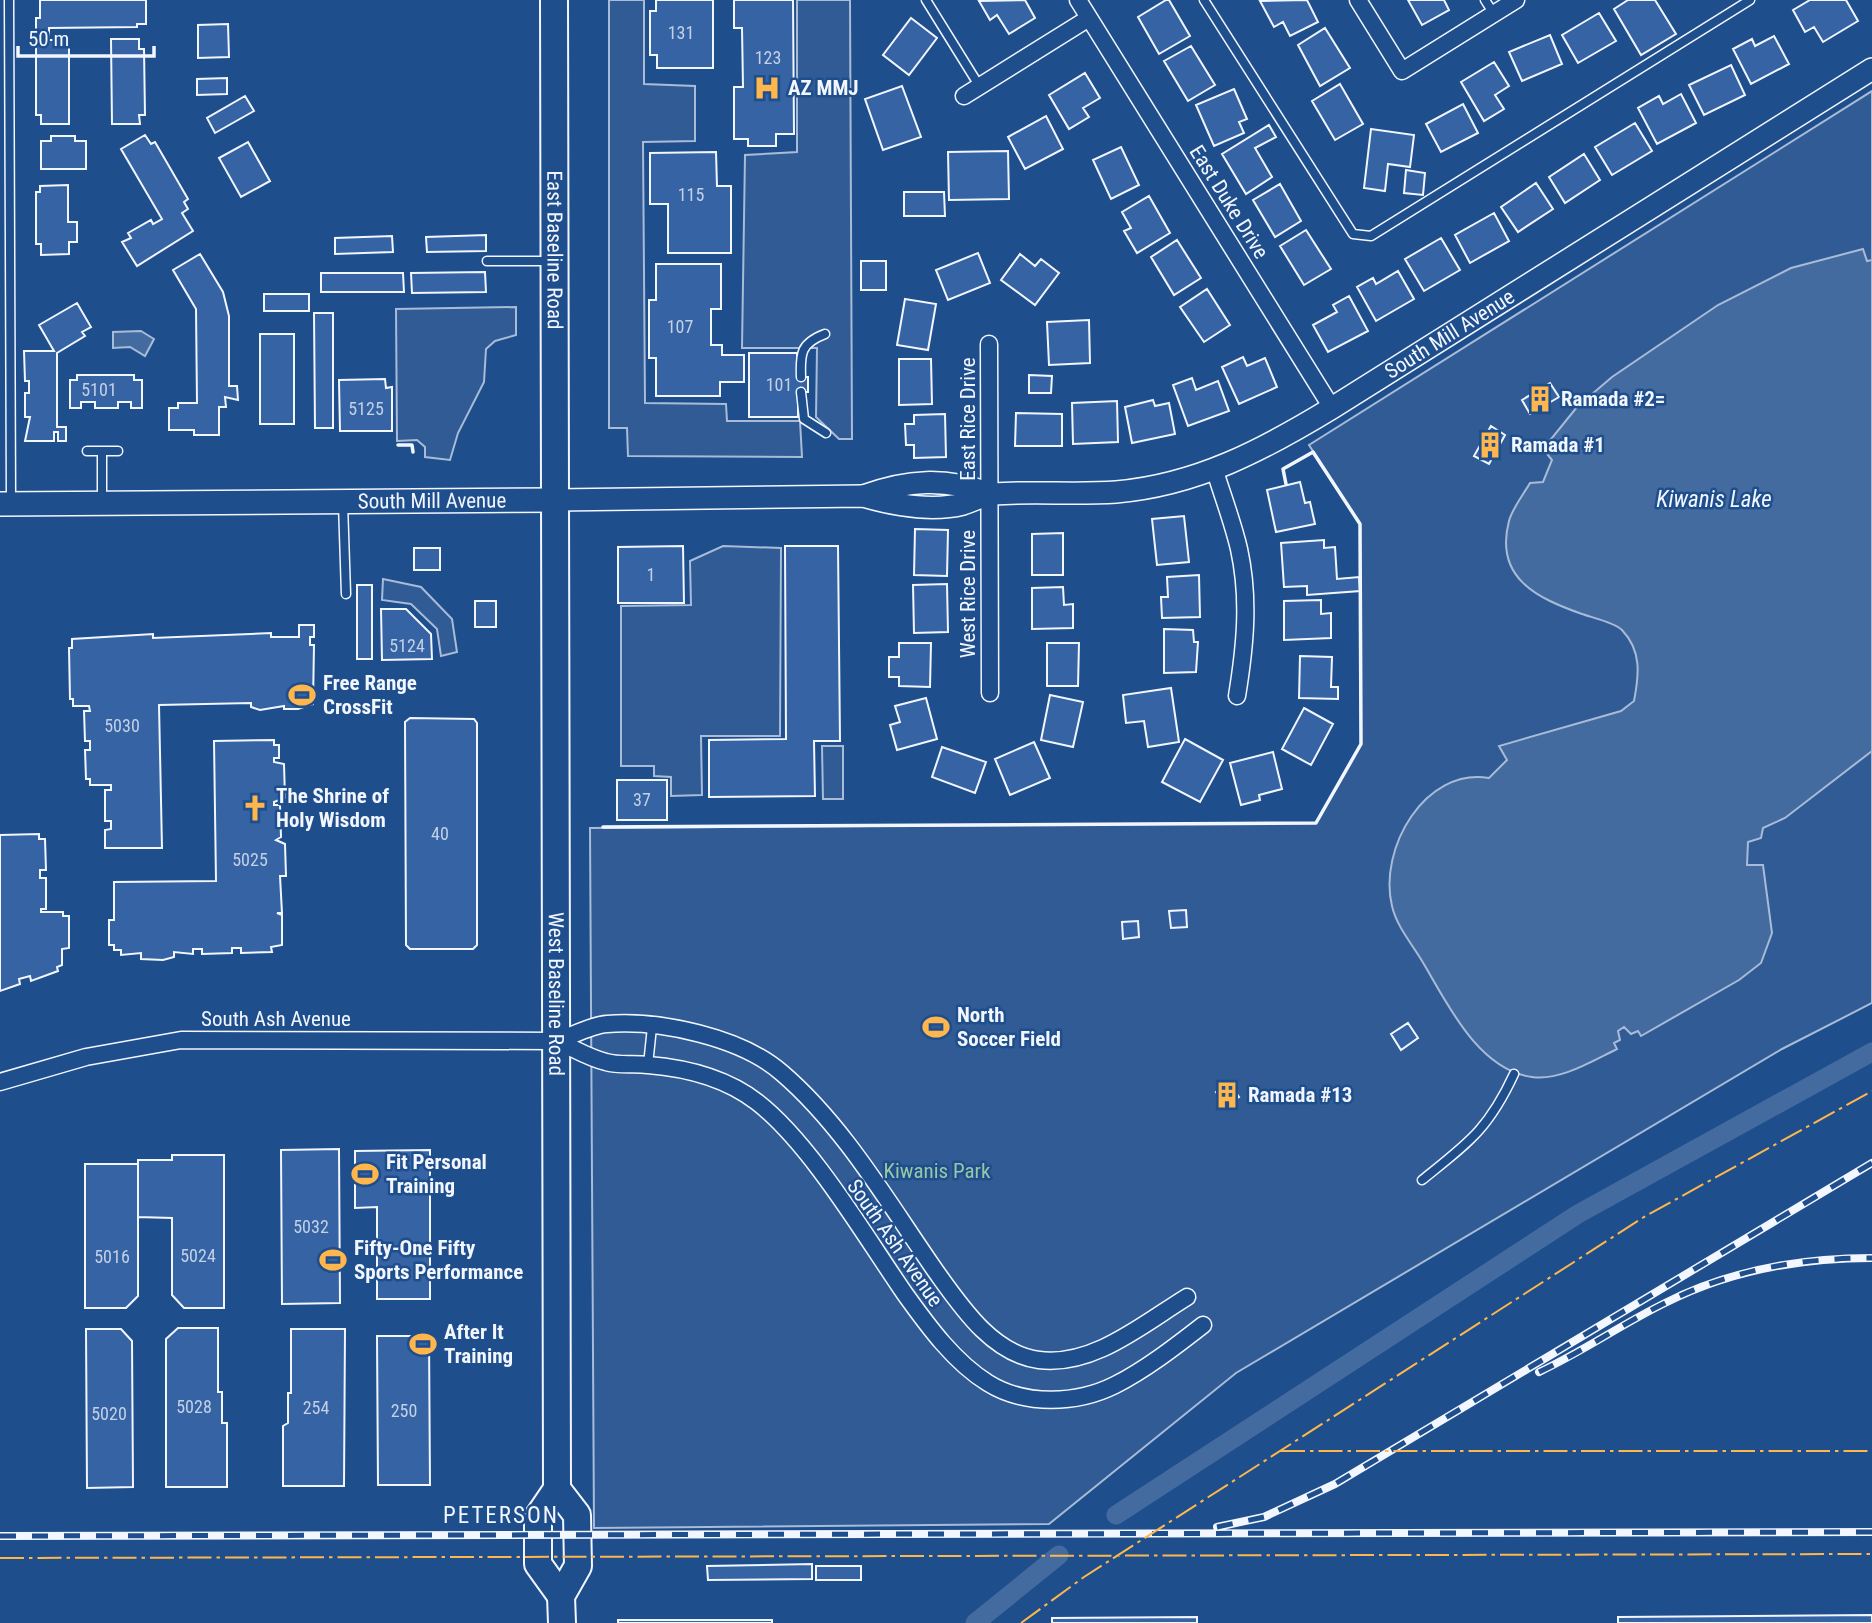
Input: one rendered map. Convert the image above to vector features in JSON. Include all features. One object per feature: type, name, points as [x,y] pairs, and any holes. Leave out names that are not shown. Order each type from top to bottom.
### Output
[{"type":"main road","name":"East Baseline Road","points":[[554,0],[556,500]]},
{"type":"main road","name":"South Mill Avenue","points":[[5,504],[556,500]]},
{"type":"main road","name":"West Baseline Road","points":[[556,500],[557,1489]]},
{"type":"main road","points":[[561,1596],[538,1564],[538,1517],[557,1489],[577,1515],[578,1566],[561,1596],[562,1623]]},
{"type":"street","name":"East Duke Drive","points":[[1078,0],[1332,408]]},
{"type":"street","points":[[1358,0],[1402,71],[1489,7],[1516,0]]},
{"type":"street","points":[[964,96],[1089,18]]},
{"type":"street","name":"South Mill Avenue","points":[[556,500],[863,496],[898,506],[961,504],[990,494],[1115,492],[1161,485],[1215,471],[1286,437],[1872,69]]},
{"type":"street","name":"East Rice Drive","points":[[989,344],[990,494]]},
{"type":"street","points":[[1215,471],[1239,548],[1244,584],[1245,636],[1237,696]]},
{"type":"street","name":"West Rice Drive","points":[[990,494],[990,693]]},
{"type":"street","name":"South Ash Avenue","points":[[0,1082],[86,1057],[181,1040],[557,1041],[605,1024],[652,1027],[715,1038],[781,1071],[840,1136],[958,1303],[993,1339],[1009,1350],[1041,1360],[1083,1356],[1101,1349],[1187,1297]]},
{"type":"street","name":"South Ash Avenue","points":[[557,1041],[607,1063],[648,1065],[702,1075],[734,1086],[757,1102],[783,1126],[810,1160],[929,1328],[969,1369],[1001,1389],[1036,1399],[1090,1394],[1116,1385],[1203,1325]]},
{"type":"lane","points":[[5,504],[10,300],[9,0]]},
{"type":"lane","points":[[926,0],[981,87]]},
{"type":"lane","points":[[1204,0],[1353,234],[1371,236],[1749,0]]},
{"type":"lane","points":[[487,261],[555,261]]},
{"type":"lane","points":[[0,300],[10,300]]},
{"type":"lane","points":[[801,377],[803,346],[825,334]]},
{"type":"lane","points":[[801,392],[804,419],[826,433]]},
{"type":"lane","points":[[87,451],[118,450]]},
{"type":"lane","points":[[102,451],[103,503]]},
{"type":"lane","points":[[343,501],[345,594]]},
{"type":"lane","points":[[648,1065],[652,1027]]},
{"type":"lane","points":[[1422,1180],[1452,1158],[1483,1129],[1514,1074]]},
{"type":"shaded area","points":[[609,0],[644,0],[644,84],[695,86],[695,141],[643,142],[645,403],[726,404],[727,421],[800,421],[802,457],[628,456],[627,428],[609,428]]},
{"type":"shaded area","points":[[797,0],[850,0],[852,439],[839,439],[816,417],[817,348],[742,348],[745,155],[797,152]]},
{"type":"shaded area","name":"Kiwanis Park","points":[[1872,91],[1872,1003],[1782,1049],[1236,1373],[1049,1524],[594,1528],[590,828],[1316,823],[1361,744],[1360,524],[1309,445]]},
{"type":"shaded area","points":[[516,307],[516,335],[495,341],[486,349],[484,382],[458,433],[450,460],[425,457],[425,447],[417,440],[397,441],[396,309]]},
{"type":"shaded area","points":[[723,546],[781,548],[780,736],[701,736],[702,795],[671,796],[671,777],[654,776],[654,766],[621,766],[621,606],[691,605],[690,561]]},
{"type":"shaded area","points":[[383,579],[421,587],[452,619],[457,652],[441,656],[437,629],[411,604],[382,600]]},
{"type":"shaded area","points":[[822,746],[843,746],[843,799],[823,799]]},
{"type":"water","name":"Kiwanis Lake","points":[[1863,249],[1867,261],[1872,260],[1872,751],[1785,818],[1763,828],[1761,838],[1748,842],[1747,865],[1763,865],[1772,933],[1761,963],[1739,980],[1641,1036],[1638,1031],[1631,1034],[1624,1027],[1618,1031],[1620,1040],[1614,1043],[1617,1049],[1576,1069],[1543,1077],[1513,1072],[1496,1062],[1467,1034],[1402,929],[1392,906],[1392,860],[1411,816],[1426,799],[1445,785],[1466,778],[1489,778],[1507,760],[1499,746],[1621,711],[1634,701],[1638,673],[1633,646],[1622,630],[1609,622],[1550,601],[1523,583],[1508,557],[1506,541],[1510,516],[1530,483],[1543,482],[1552,460],[1543,449],[1577,407],[1612,377],[1718,305],[1791,268]]},
{"type":"water","points":[[141,331],[154,339],[145,356],[130,347],[113,348],[113,332]]},
{"type":"building","points":[[40,0],[146,0],[146,24],[137,24],[137,27],[49,28],[49,40],[69,40],[69,124],[41,124],[41,115],[36,115],[36,18],[40,18]]},
{"type":"building","points":[[656,0],[713,0],[713,68],[657,68],[657,55],[650,55],[650,11],[656,11]]},
{"type":"building","points":[[734,0],[793,0],[794,134],[776,134],[776,146],[748,146],[748,139],[734,139],[734,87],[743,87],[742,28],[734,28]]},
{"type":"building","points":[[1025,0],[1035,18],[1009,34],[997,15],[990,20],[979,1]]},
{"type":"building","points":[[1169,0],[1190,36],[1159,54],[1138,17]]},
{"type":"building","points":[[1307,0],[1318,22],[1290,36],[1283,22],[1274,27],[1260,1]]},
{"type":"building","points":[[1408,0],[1444,0],[1449,10],[1422,25]]},
{"type":"building","points":[[1628,0],[1655,0],[1676,34],[1641,55],[1614,9]]},
{"type":"building","points":[[1810,0],[1846,0],[1858,21],[1823,42],[1814,27],[1805,32],[1793,10]]},
{"type":"building","points":[[1599,13],[1616,41],[1578,63],[1562,35]]},
{"type":"building","points":[[911,18],[937,38],[909,75],[883,55]]},
{"type":"building","points":[[228,24],[229,57],[198,58],[198,25]]},
{"type":"building","points":[[1325,28],[1350,68],[1320,86],[1298,45]]},
{"type":"building","points":[[1550,35],[1562,64],[1522,81],[1509,52]]},
{"type":"building","points":[[1774,36],[1789,64],[1751,84],[1733,49],[1752,39],[1755,46]]},
{"type":"building","points":[[111,39],[139,39],[139,49],[144,49],[145,115],[139,115],[140,124],[112,124]]},
{"type":"building","points":[[1191,46],[1215,85],[1188,101],[1164,61]]},
{"type":"building","points":[[1494,62],[1509,86],[1495,95],[1504,109],[1484,121],[1461,82]]},
{"type":"building","points":[[1731,65],[1745,95],[1704,115],[1689,85]]},
{"type":"building","points":[[1085,73],[1100,98],[1083,108],[1089,117],[1069,129],[1049,95]]},
{"type":"building","points":[[227,78],[227,94],[197,95],[197,79]]},
{"type":"building","points":[[1340,84],[1363,124],[1335,140],[1312,101]]},
{"type":"building","points":[[902,86],[921,137],[883,150],[865,99]]},
{"type":"building","points":[[1234,89],[1247,119],[1239,122],[1244,133],[1214,146],[1196,105]]},
{"type":"building","points":[[1681,94],[1696,123],[1657,144],[1638,108],[1659,96],[1663,104]]},
{"type":"building","points":[[245,96],[254,111],[215,133],[207,118]]},
{"type":"building","points":[[1463,104],[1478,133],[1441,152],[1426,124]]},
{"type":"building","points":[[1046,116],[1063,149],[1025,169],[1008,137]]},
{"type":"building","points":[[1635,123],[1652,151],[1612,175],[1595,147]]},
{"type":"building","points":[[1269,125],[1276,137],[1255,148],[1272,177],[1246,194],[1222,154]]},
{"type":"building","points":[[1371,129],[1414,135],[1410,167],[1388,164],[1385,191],[1364,188]]},
{"type":"building","points":[[145,135],[151,144],[155,142],[188,199],[184,202],[188,209],[182,213],[193,231],[137,266],[122,242],[131,238],[128,233],[151,220],[153,224],[162,219],[121,149]]},
{"type":"building","points":[[51,136],[75,136],[75,141],[86,141],[86,169],[41,169],[41,141],[51,141]]},
{"type":"building","points":[[248,142],[270,181],[241,197],[219,158]]},
{"type":"building","points":[[1121,147],[1139,185],[1111,199],[1093,160]]},
{"type":"building","points":[[1008,151],[1009,199],[949,200],[948,152]]},
{"type":"building","points":[[716,152],[717,186],[731,186],[731,253],[668,253],[668,204],[650,204],[650,153]]},
{"type":"building","points":[[1584,154],[1600,180],[1565,203],[1549,177]]},
{"type":"building","points":[[1406,170],[1425,173],[1423,195],[1404,193]]},
{"type":"building","points":[[1536,183],[1553,209],[1518,232],[1501,207]]},
{"type":"building","points":[[1280,184],[1301,221],[1275,237],[1253,200]]},
{"type":"building","points":[[68,185],[68,222],[77,222],[77,242],[69,242],[69,254],[41,255],[41,244],[36,244],[36,192],[40,192],[40,186]]},
{"type":"building","points":[[904,192],[944,192],[945,216],[904,216]]},
{"type":"building","points":[[1149,196],[1170,233],[1137,253],[1124,231],[1131,228],[1122,212]]},
{"type":"building","points":[[1494,213],[1509,241],[1470,263],[1455,235]]},
{"type":"building","points":[[1306,230],[1331,269],[1304,285],[1280,246]]},
{"type":"building","points":[[486,235],[486,251],[427,252],[426,237]]},
{"type":"building","points":[[392,236],[393,252],[335,254],[335,238]]},
{"type":"building","points":[[1441,238],[1460,270],[1424,291],[1405,259]]},
{"type":"building","points":[[1177,240],[1201,278],[1174,295],[1151,257]]},
{"type":"building","points":[[978,253],[990,283],[948,300],[936,270]]},
{"type":"building","points":[[200,254],[223,292],[229,316],[229,386],[237,386],[238,400],[225,397],[226,407],[219,407],[219,435],[194,435],[194,430],[169,430],[169,408],[178,408],[178,403],[197,403],[196,309],[173,270]]},
{"type":"building","points":[[1020,254],[1035,266],[1041,259],[1059,273],[1035,305],[1001,280]]},
{"type":"building","points":[[861,261],[886,261],[886,290],[861,290]]},
{"type":"building","points":[[656,264],[721,264],[721,309],[711,309],[711,345],[722,345],[722,355],[744,355],[744,382],[720,382],[720,396],[656,396],[656,358],[649,358],[649,300],[656,300]]},
{"type":"building","points":[[1398,271],[1414,299],[1376,321],[1357,287],[1373,278],[1376,284]]},
{"type":"building","points":[[485,272],[486,292],[412,293],[411,273]]},
{"type":"building","points":[[321,273],[403,273],[404,292],[321,292]]},
{"type":"building","points":[[1207,289],[1230,325],[1204,342],[1180,307]]},
{"type":"building","points":[[264,294],[309,294],[309,311],[264,311]]},
{"type":"building","points":[[1349,296],[1368,331],[1328,352],[1313,325],[1337,312],[1333,305]]},
{"type":"building","points":[[905,299],[936,304],[928,350],[897,345]]},
{"type":"building","points":[[77,303],[91,327],[82,332],[85,336],[57,353],[57,427],[66,427],[66,441],[58,441],[58,432],[54,432],[54,441],[25,441],[30,417],[25,417],[25,393],[29,393],[29,381],[25,381],[24,351],[54,351],[39,325]]},
{"type":"building","points":[[314,313],[333,313],[333,428],[315,428]]},
{"type":"building","points":[[1089,320],[1090,363],[1049,365],[1047,322]]},
{"type":"building","points":[[260,334],[294,334],[294,424],[260,424]]},
{"type":"building","points":[[749,353],[797,353],[797,377],[808,377],[808,392],[798,392],[798,417],[749,417]]},
{"type":"building","points":[[1243,357],[1247,366],[1265,358],[1277,387],[1239,404],[1222,367]]},
{"type":"building","points":[[899,359],[931,359],[932,404],[899,405]]},
{"type":"building","points":[[77,375],[134,375],[134,380],[142,380],[142,408],[131,408],[131,402],[118,402],[118,408],[95,408],[95,402],[81,402],[81,408],[70,408],[70,380],[77,380]]},
{"type":"building","points":[[1029,375],[1052,376],[1051,393],[1029,393]]},
{"type":"building","points":[[1192,378],[1196,390],[1218,381],[1229,411],[1188,426],[1173,385]]},
{"type":"building","points":[[385,379],[386,388],[392,387],[392,431],[340,431],[339,380]]},
{"type":"building","name":"Ramada #2=","points":[[1550,383],[1559,397],[1530,414],[1522,400]]},
{"type":"building","points":[[1153,400],[1155,406],[1169,403],[1175,434],[1132,443],[1125,407]]},
{"type":"building","points":[[1117,401],[1118,442],[1073,444],[1072,403]]},
{"type":"building","points":[[1016,413],[1062,414],[1062,446],[1015,446]]},
{"type":"building","points":[[945,414],[946,457],[914,458],[914,445],[906,445],[905,424],[914,424],[914,415]]},
{"type":"building","name":"Ramada #1","points":[[1491,426],[1505,435],[1489,464],[1474,456]]},
{"type":"building","points":[[1300,482],[1305,503],[1310,502],[1315,524],[1276,532],[1267,490]]},
{"type":"building","points":[[1184,516],[1189,562],[1157,565],[1152,519]]},
{"type":"building","points":[[915,529],[948,530],[947,576],[914,575]]},
{"type":"building","points":[[1063,533],[1063,575],[1032,575],[1032,534]]},
{"type":"building","points":[[1324,540],[1324,548],[1335,547],[1337,579],[1359,577],[1360,591],[1307,595],[1307,586],[1284,587],[1281,543]]},
{"type":"building","points":[[683,546],[684,603],[618,603],[618,547]]},
{"type":"building","points":[[785,546],[838,546],[840,741],[814,741],[815,796],[709,797],[709,740],[786,739]]},
{"type":"building","points":[[414,548],[440,548],[440,570],[414,570]]},
{"type":"building","points":[[1199,575],[1200,617],[1162,618],[1161,597],[1168,597],[1167,577]]},
{"type":"building","points":[[947,584],[948,632],[914,633],[913,585]]},
{"type":"building","points":[[357,585],[372,585],[372,659],[357,659]]},
{"type":"building","points":[[1063,587],[1064,605],[1073,604],[1073,628],[1032,629],[1032,588]]},
{"type":"building","points":[[1321,600],[1321,614],[1331,613],[1331,638],[1284,640],[1284,601]]},
{"type":"building","points":[[475,601],[496,601],[496,627],[475,627]]},
{"type":"building","points":[[381,609],[406,609],[431,634],[432,659],[382,660]]},
{"type":"building","points":[[299,625],[314,625],[314,637],[310,637],[310,645],[314,645],[313,704],[298,709],[284,709],[284,706],[260,710],[251,707],[251,703],[159,705],[162,848],[105,848],[105,830],[111,829],[111,821],[105,821],[105,790],[111,790],[111,785],[90,785],[90,779],[86,779],[85,750],[90,750],[90,741],[85,741],[84,711],[90,711],[89,706],[73,706],[73,699],[70,699],[69,648],[72,648],[72,639],[153,634],[153,638],[271,633],[271,637],[299,637]]},
{"type":"building","points":[[1164,629],[1193,630],[1194,642],[1198,642],[1196,672],[1164,673]]},
{"type":"building","points":[[899,643],[931,643],[930,687],[899,686],[899,677],[889,677],[889,657],[899,657]]},
{"type":"building","points":[[1047,643],[1079,643],[1078,686],[1047,686]]},
{"type":"building","points":[[1300,656],[1332,657],[1331,687],[1338,687],[1338,699],[1299,698]]},
{"type":"building","points":[[1171,688],[1179,742],[1148,747],[1144,721],[1126,723],[1123,695]]},
{"type":"building","points":[[1050,695],[1083,702],[1073,747],[1041,740]]},
{"type":"building","points":[[926,698],[937,739],[897,750],[890,725],[900,722],[895,706]]},
{"type":"building","points":[[1304,708],[1333,724],[1311,765],[1282,749]]},
{"type":"building","points":[[410,718],[474,719],[477,723],[477,945],[473,949],[410,949],[406,945],[405,722]]},
{"type":"building","points":[[1185,739],[1223,760],[1200,802],[1162,782]]},
{"type":"building","points":[[274,740],[274,745],[279,745],[279,758],[274,758],[274,762],[284,764],[285,798],[274,802],[274,805],[280,805],[281,837],[276,840],[285,844],[286,876],[280,876],[282,913],[277,913],[282,915],[282,945],[271,947],[272,952],[241,953],[241,948],[232,948],[232,953],[202,954],[202,949],[193,949],[193,954],[174,952],[174,957],[163,960],[141,959],[141,953],[121,955],[121,950],[114,950],[114,945],[109,945],[109,920],[114,920],[114,882],[216,881],[214,741]]},
{"type":"building","points":[[1034,742],[1050,778],[1010,795],[995,759]]},
{"type":"building","points":[[942,747],[986,762],[975,793],[932,777]]},
{"type":"building","points":[[1273,752],[1282,789],[1259,795],[1260,800],[1241,805],[1230,763]]},
{"type":"building","points":[[617,780],[667,780],[667,820],[617,820]]},
{"type":"building","points":[[39,834],[39,839],[45,839],[46,870],[40,870],[40,878],[46,878],[46,909],[41,909],[41,912],[63,912],[63,916],[69,916],[69,948],[62,949],[62,965],[57,967],[58,971],[31,981],[30,976],[19,979],[20,984],[0,991],[0,835]]},
{"type":"building","points":[[1186,910],[1187,927],[1171,928],[1169,911]]},
{"type":"building","points":[[1138,921],[1139,937],[1123,939],[1122,922]]},
{"type":"building","points":[[1408,1023],[1418,1038],[1401,1050],[1391,1034]]},
{"type":"building","name":"Ramada #13","points":[[1229,1083],[1239,1097],[1225,1106],[1216,1092]]},
{"type":"building","points":[[339,1149],[340,1303],[282,1304],[281,1150]]},
{"type":"building","points":[[430,1150],[430,1299],[377,1299],[377,1207],[355,1208],[355,1151]]},
{"type":"building","points":[[172,1155],[224,1155],[224,1308],[184,1308],[172,1295],[172,1218],[138,1217],[138,1160],[172,1160]]},
{"type":"building","points":[[85,1164],[138,1164],[138,1296],[126,1308],[85,1308]]},
{"type":"building","points":[[178,1328],[218,1328],[218,1392],[222,1392],[222,1423],[227,1423],[227,1487],[166,1487],[166,1339]]},
{"type":"building","points":[[86,1329],[121,1329],[132,1341],[133,1487],[87,1488]]},
{"type":"building","points":[[291,1329],[345,1329],[344,1486],[283,1486],[283,1426],[288,1423],[288,1393],[291,1393]]},
{"type":"building","points":[[377,1336],[429,1336],[430,1485],[378,1485]]},
{"type":"building","points":[[812,1564],[812,1579],[708,1580],[707,1566]]},
{"type":"building","points":[[816,1566],[861,1566],[861,1580],[816,1580]]},
{"type":"building","points":[[1872,1615],[1872,1623],[1618,1623],[1618,1617]]},
{"type":"building","points":[[1197,1617],[1197,1623],[1052,1623],[1052,1618]]},
{"type":"building","points":[[618,1620],[772,1620],[772,1623],[618,1623]]},
{"type":"waterway","points":[[1116,1515],[1578,1214],[1872,1052]]},
{"type":"waterway","points":[[975,1623],[1059,1555]]},
{"type":"railway","points":[[1217,1527],[1264,1517],[1335,1484],[1872,1163]]},
{"type":"railway","points":[[1539,1372],[1649,1311],[1715,1282],[1766,1268],[1818,1260],[1872,1258]]},
{"type":"railway","points":[[0,1536],[1872,1532]]},
{"type":"wall","points":[[398,445],[412,445],[413,452]]},
{"type":"wall","points":[[603,827],[1316,823],[1361,744],[1360,524],[1313,452],[1283,469],[1286,484]]},
{"type":"power","points":[[1021,1623],[1084,1577],[1644,1217],[1872,1091]]},
{"type":"power","points":[[1281,1451],[1872,1451]]},
{"type":"power","points":[[0,1558],[1872,1554]]},
{"type":"place","name":"AZ MMJ","points":[[767,88]]},
{"type":"place","name":"Ramada #2=","points":[[1540,399]]},
{"type":"place","name":"Ramada #1","points":[[1490,445]]},
{"type":"place","name":"Free Range CrossFit","points":[[302,695]]},
{"type":"place","name":"The Shrine of Holy Wisdom","points":[[255,808]]},
{"type":"place","name":"North Soccer Field","points":[[936,1027]]},
{"type":"place","name":"Ramada #13","points":[[1227,1095]]},
{"type":"place","name":"Fit Personal Training","points":[[365,1174]]},
{"type":"place","name":"Fifty-One Fifty Sports Performance","points":[[333,1260]]},
{"type":"place","name":"After It Training","points":[[423,1344]]},
{"type":"district","name":"PETERSON","points":[[501,1515]]}]
